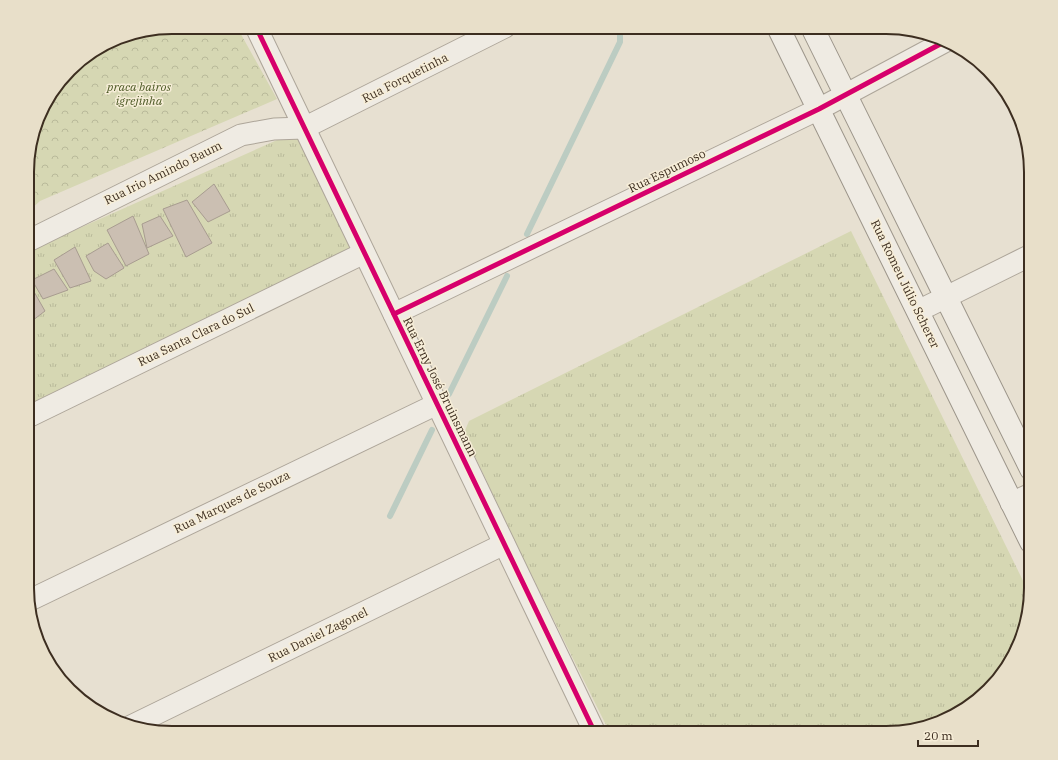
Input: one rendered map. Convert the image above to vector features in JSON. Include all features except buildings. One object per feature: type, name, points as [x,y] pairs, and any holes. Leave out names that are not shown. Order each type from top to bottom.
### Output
[{"type":"main road","name":"Rua Romeu Júlio Scherer","points":[[782,34],[1024,528]]},
{"type":"main road","points":[[816,34],[1024,455]]},
{"type":"street","name":"Rua Erny José Bruinsmann","points":[[259,34],[504,544],[585,726]]},
{"type":"street","name":"Rua Forquetinha","points":[[304,128],[491,34]]},
{"type":"street","name":"Rua Espumoso","points":[[394,314],[819,109],[939,45]]},
{"type":"street","name":"Rua Irio Amindo Baum","points":[[34,238],[241,135],[274,129],[304,128]]},
{"type":"street","name":"Rua Santa Clara do Sul","points":[[34,414],[364,253]]},
{"type":"street","points":[[918,311],[1024,258]]},
{"type":"street","name":"Rua Marques de Souza","points":[[34,598],[437,404]]},
{"type":"street","points":[[1011,503],[1024,497]]},
{"type":"street","name":"Rua Daniel Zagonel","points":[[140,722],[504,544]]},
{"type":"green space","name":"praca bairos igrejinha","points":[[163,34],[241,34],[277,99],[40,201],[34,206],[35,154],[41,128],[57,96],[68,81],[81,68],[96,57],[119,45],[145,37]]},
{"type":"green space","points":[[304,128],[364,253],[34,414],[34,248]]},
{"type":"green space","points":[[851,231],[1024,583],[1024,597],[1017,632],[1010,649],[995,672],[977,692],[947,712],[904,725],[607,726],[521,554],[464,433],[469,421]]},
{"type":"waterway","points":[[527,234],[620,42],[620,34]]},
{"type":"waterway","points":[[449,394],[507,276]]},
{"type":"waterway","points":[[390,516],[432,430]]},
{"type":"cycle path","points":[[259,34],[592,726]]},
{"type":"cycle path","points":[[394,314],[819,109],[939,45]]}]
